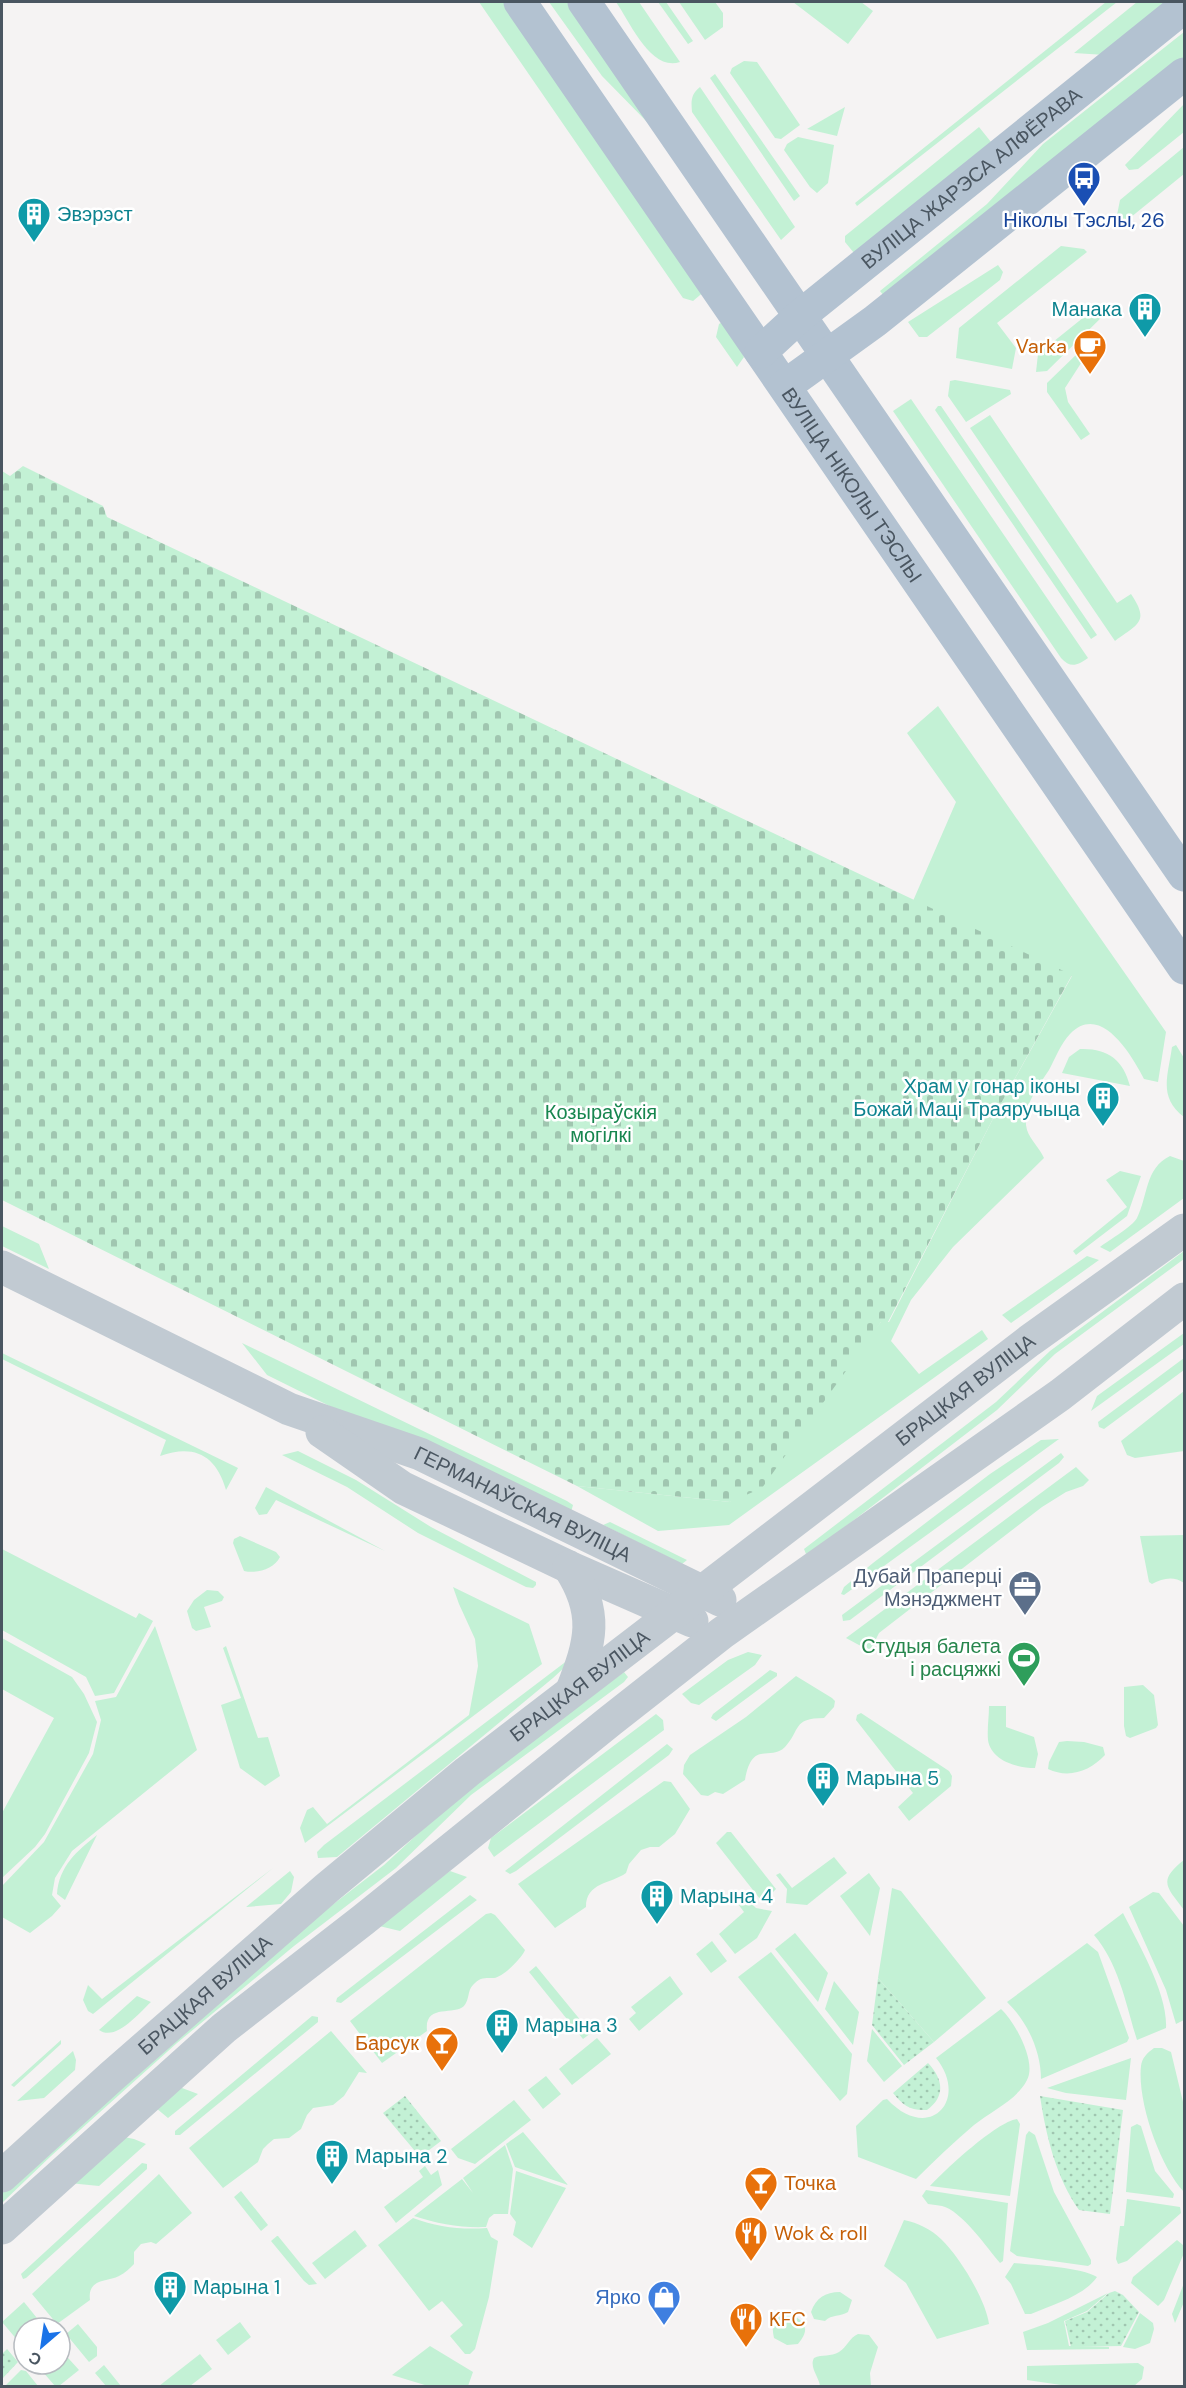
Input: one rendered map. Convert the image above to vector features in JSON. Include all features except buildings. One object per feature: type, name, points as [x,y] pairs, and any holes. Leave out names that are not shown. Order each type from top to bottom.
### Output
[{"type":"main road","name":"ВУЛІЦА НІКОЛЫ ТЭСЛЫ","points":[[520,2],[1185,968]]},
{"type":"main road","points":[[584,2],[1185,875]]},
{"type":"main road","name":"ВУЛІЦА ЖАРЭСА АЛФЁРАВА","points":[[761,352],[800,316],[1185,7]]},
{"type":"main road","points":[[784,386],[828,356],[1185,74]]},
{"type":"street","name":"БРАЦКАЯ ВУЛІЦА","points":[[2,2176],[112,2076],[327,1888],[467,1772],[1029,1341],[1185,1230]]},
{"type":"street","name":"ГЕРМАНАЎСКАЯ ВУЛІЦА","points":[[2,1267],[289,1409],[420,1454],[703,1593],[752,1612]]},
{"type":"street","name":"БРАЦКАЯ ВУЛІЦА","points":[[2,2228],[224,2028],[722,1633],[1060,1395],[1185,1299]]},
{"type":"street","name":"ГЕРМАНАЎСКАЯ ВУЛІЦА","points":[[289,1409],[403,1488],[569,1567],[722,1633]]},
{"type":"street","points":[[569,1567],[582,1586],[588,1605],[589,1624],[588,1646],[572,1690]]},
{"type":"green space","points":[[479,2],[508,2],[706,290],[693,301],[683,298]]},
{"type":"green space","points":[[549,2],[572,2],[651,126],[602,76]]},
{"type":"green space","points":[[616,2],[639,2],[680,62],[669,63],[651,53]]},
{"type":"green space","points":[[658,2],[666,2],[693,41],[688,44]]},
{"type":"green space","points":[[679,2],[715,2],[723,13],[723,27],[705,40]]},
{"type":"green space","points":[[793,2],[861,2],[873,11],[848,44]]},
{"type":"green space","points":[[1106,2],[1117,2],[857,206],[855,203]]},
{"type":"green space","points":[[1137,2],[1165,2],[1105,55],[1074,53]]},
{"type":"green space","points":[[1184,32],[1184,58],[884,296],[880,291],[987,204],[1043,144]]},
{"type":"green space","points":[[744,61],[757,62],[800,125],[781,139],[775,138],[730,73],[732,68]]},
{"type":"green space","points":[[715,74],[800,196],[794,201],[710,78]]},
{"type":"green space","points":[[700,87],[795,227],[781,240],[692,112],[692,98]]},
{"type":"green space","points":[[1184,104],[1184,132],[1138,169],[1129,170],[1125,165]]},
{"type":"green space","points":[[845,107],[837,136],[807,129]]},
{"type":"green space","points":[[979,127],[991,142],[854,253],[845,242],[845,236]]},
{"type":"green space","points":[[798,137],[834,145],[828,183],[817,193],[810,187],[784,150],[787,144]]},
{"type":"green space","points":[[1184,147],[1184,174],[1120,226],[1116,220],[1120,200]]},
{"type":"green space","points":[[1061,246],[1084,249],[1087,252],[997,323],[1016,348],[1012,369],[956,358],[959,328]]},
{"type":"green space","points":[[998,265],[1003,272],[1000,280],[927,337],[919,337],[908,322]]},
{"type":"green space","points":[[1099,305],[1106,313],[1047,371],[1036,372],[1038,354]]},
{"type":"green space","points":[[726,320],[744,357],[737,367],[716,337],[719,324]]},
{"type":"green space","points":[[1080,351],[1085,357],[1065,388],[1068,402],[1090,434],[1081,440],[1047,392],[1047,383]]},
{"type":"green space","points":[[950,381],[1010,390],[1011,394],[966,422],[948,396]]},
{"type":"green space","points":[[911,399],[1088,658],[1084,661],[1071,665],[1061,658],[893,411]]},
{"type":"green space","points":[[941,406],[1097,635],[1091,639],[935,410]]},
{"type":"green space","points":[[990,415],[1117,603],[1131,594],[1137,603],[1140,611],[1139,622],[1115,641],[970,428]]},
{"type":"green space","name":"Козыраўскія могілкі","points":[[23,466],[103,506],[107,517],[1072,975],[998,1109],[888,1322],[881,1322],[762,1488],[730,1502],[577,1486],[2,1200],[2,471],[10,476]]},
{"type":"green space","points":[[938,706],[1166,1032],[1158,1082],[1144,1079],[1123,1046],[1104,1028],[1093,1024],[1082,1026],[1070,1034],[1036,1091],[1026,1114],[1027,1130],[1044,1158],[953,1247],[911,1300],[891,1341],[919,1374],[982,1330],[988,1339],[729,1525],[658,1531],[577,1486],[730,1502],[881,1322],[889,1322],[998,1109],[1072,976],[913,901],[956,802],[907,733]]},
{"type":"green space","points":[[1176,1045],[1184,1058],[1184,1117],[1171,1102],[1167,1085],[1172,1047]]},
{"type":"green space","points":[[1080,1049],[1106,1053],[1112,1057],[1123,1069],[1130,1086],[1062,1073],[1069,1057]]},
{"type":"green space","points":[[1170,1156],[1184,1161],[1184,1198],[1110,1252],[1100,1247],[1134,1222],[1141,1210],[1151,1175],[1162,1161]]},
{"type":"green space","points":[[1120,1171],[1141,1176],[1127,1216],[1076,1255],[1073,1251],[1127,1207],[1106,1180]]},
{"type":"green space","points":[[2,1226],[39,1244],[49,1269],[2,1246]]},
{"type":"green space","points":[[1184,1251],[1184,1259],[1055,1354],[997,1410],[815,1550],[806,1554],[804,1549],[996,1402],[1050,1351]]},
{"type":"green space","points":[[1087,1256],[1099,1260],[1011,1323],[1002,1315]]},
{"type":"green space","points":[[1184,1333],[1184,1344],[1091,1411],[1097,1396]]},
{"type":"green space","points":[[242,1343],[567,1501],[573,1505],[570,1516],[376,1429],[267,1375]]},
{"type":"green space","points":[[2,1353],[238,1468],[226,1490],[216,1468],[202,1455],[183,1451],[160,1456],[166,1440],[2,1359]]},
{"type":"green space","points":[[1184,1358],[1184,1370],[1104,1429],[1099,1427],[1098,1422]]},
{"type":"green space","points":[[1184,1391],[1184,1451],[1135,1458],[1127,1455],[1121,1441]]},
{"type":"green space","points":[[1059,1439],[844,1595],[841,1594],[844,1587],[873,1563],[990,1474],[1041,1440]]},
{"type":"green space","points":[[298,1451],[356,1480],[431,1527],[536,1582],[536,1585],[533,1588],[526,1587],[418,1533],[347,1487],[282,1455]]},
{"type":"green space","points":[[1061,1453],[1064,1457],[1059,1463],[850,1620],[843,1621],[842,1615]]},
{"type":"green space","points":[[1076,1467],[1089,1480],[1083,1486],[1066,1492],[1042,1507],[879,1633],[870,1651],[846,1638]]},
{"type":"green space","points":[[266,1487],[385,1551],[276,1500],[267,1514],[259,1515],[255,1508]]},
{"type":"green space","points":[[610,1522],[687,1560],[682,1564],[603,1525]]},
{"type":"green space","points":[[1184,1535],[1184,1583],[1172,1579],[1164,1579],[1152,1584],[1149,1582],[1140,1536]]},
{"type":"green space","points":[[240,1536],[276,1552],[280,1557],[274,1565],[265,1570],[244,1571],[233,1543],[234,1539]]},
{"type":"green space","points":[[2,1549],[136,1618],[139,1613],[153,1621],[114,1693],[95,1696],[86,1677],[2,1630]]},
{"type":"green space","points":[[453,1587],[529,1624],[542,1664],[305,1843],[300,1828],[307,1810],[313,1807],[327,1824],[469,1715],[478,1666],[475,1639]]},
{"type":"green space","points":[[207,1590],[218,1591],[224,1597],[222,1601],[204,1607],[211,1627],[196,1631],[192,1628],[187,1611],[194,1600]]},
{"type":"green space","points":[[155,1626],[197,1750],[72,1851],[55,1878],[52,1895],[61,1906],[30,1933],[2,1917],[2,1886],[44,1842],[93,1754],[101,1720],[95,1701],[116,1697]]},
{"type":"green space","points":[[2,1638],[72,1677],[84,1694],[97,1722],[89,1753],[45,1834],[35,1847],[2,1878],[2,1813],[54,1718],[2,1689]]},
{"type":"green space","points":[[226,1646],[258,1738],[268,1737],[280,1776],[265,1786],[240,1768],[221,1705],[241,1698],[223,1648]]},
{"type":"green space","points":[[748,1652],[762,1655],[755,1665],[699,1705],[691,1703],[682,1694],[728,1660]]},
{"type":"green space","points":[[568,1660],[567,1665],[553,1678],[337,1857],[318,1858],[317,1852],[324,1845]]},
{"type":"green space","points":[[770,1670],[777,1673],[777,1676],[716,1721],[711,1718],[713,1714]]},
{"type":"green space","points":[[624,1672],[628,1677],[624,1682],[471,1795],[396,1868],[294,1946],[177,2043],[2,2203],[2,2190],[296,1933],[384,1865],[471,1785]]},
{"type":"green space","points":[[796,1676],[832,1698],[835,1701],[834,1707],[824,1718],[807,1720],[798,1726],[790,1741],[779,1751],[757,1755],[748,1767],[745,1780],[723,1794],[715,1792],[708,1796],[701,1795],[683,1774],[684,1765],[690,1755],[746,1717]]},
{"type":"green space","points":[[1143,1685],[1154,1695],[1158,1725],[1156,1728],[1130,1738],[1126,1736],[1124,1726],[1124,1687]]},
{"type":"green space","points":[[989,1706],[1006,1706],[1006,1727],[1034,1737],[1038,1754],[1035,1768],[1013,1765],[994,1753],[988,1740]]},
{"type":"green space","points":[[861,1713],[949,1771],[952,1776],[951,1786],[909,1821],[898,1807],[913,1793],[856,1720],[857,1715]]},
{"type":"green space","points":[[656,1714],[663,1720],[664,1730],[494,1857],[488,1848],[491,1838]]},
{"type":"green space","points":[[1059,1742],[1084,1742],[1103,1747],[1105,1755],[1093,1765],[1079,1772],[1064,1773],[1048,1769]]},
{"type":"green space","points":[[667,1744],[673,1749],[669,1755],[516,1871],[510,1874],[505,1871]]},
{"type":"green space","points":[[664,1781],[671,1782],[690,1809],[675,1834],[659,1847],[641,1850],[629,1864],[626,1873],[595,1888],[587,1899],[586,1907],[555,1928],[518,1884]]},
{"type":"green space","points":[[727,1832],[731,1832],[776,1889],[766,1899],[760,1899],[716,1843]]},
{"type":"green space","points":[[97,1835],[65,1900],[57,1894],[61,1875],[76,1853]]},
{"type":"green space","points":[[834,1857],[847,1873],[807,1905],[786,1903],[787,1889],[776,1875],[780,1873],[792,1888]]},
{"type":"green space","points":[[1184,1860],[1184,1910],[1169,1890],[1168,1879],[1170,1873]]},
{"type":"green space","points":[[273,1868],[93,2014],[88,2011],[83,2000],[88,1985],[102,1999]]},
{"type":"green space","points":[[290,1871],[294,1877],[291,1892],[281,1904],[246,1907]]},
{"type":"green space","points":[[450,1871],[467,1877],[400,1931],[375,1925]]},
{"type":"green space","points":[[869,1873],[880,1888],[870,1936],[840,1896]]},
{"type":"green space","points":[[892,1888],[901,1891],[986,1998],[934,2042],[878,1978]]},
{"type":"green space","points":[[1153,1892],[1159,1893],[1184,1926],[1184,2020],[1176,2024],[1166,1990],[1129,1907]]},
{"type":"green space","points":[[470,1895],[477,1900],[341,2003],[336,2002],[337,1998]]},
{"type":"green space","points":[[746,1898],[756,1908],[772,1911],[757,1938],[735,1954],[719,1934],[744,1912],[738,1904]]},
{"type":"green space","points":[[491,1913],[525,1950],[523,1953],[512,1967],[498,1977],[476,1982],[471,1987],[464,2006],[435,2013],[427,2022],[427,2031],[382,2063],[350,2021],[486,1914]]},
{"type":"green space","points":[[1123,1913],[1151,1969],[1165,2015],[1166,2028],[1137,2040],[1116,1972],[1103,1946],[1094,1935]]},
{"type":"green space","points":[[795,1933],[828,1973],[818,2002],[775,1949]]},
{"type":"green space","points":[[712,1941],[727,1961],[711,1973],[696,1954]]},
{"type":"green space","points":[[1087,1943],[1098,1952],[1129,2038],[1127,2042],[1041,2079],[1036,2047],[1032,2037],[1021,2018],[1007,2002]]},
{"type":"green space","points":[[771,1952],[852,2054],[847,2094],[840,2101],[738,1977]]},
{"type":"green space","points":[[536,1966],[591,2033],[583,2039],[529,1972]]},
{"type":"green space","points":[[670,1976],[683,1994],[639,2031],[629,2019],[636,2013],[631,2007]]},
{"type":"green space","points":[[878,1978],[934,2042],[904,2065],[872,2025]]},
{"type":"green space","points":[[834,1981],[859,2012],[853,2045],[825,2009]]},
{"type":"green space","points":[[137,1996],[151,2002],[120,2029],[106,2033],[99,2030]]},
{"type":"green space","points":[[1001,2009],[1018,2032],[1029,2063],[1027,2080],[1017,2094],[974,2125],[916,2179],[858,2157],[856,2126],[883,2100],[887,2099],[903,2112],[917,2117],[930,2117],[940,2111],[947,2101],[949,2088],[945,2074],[936,2058]]},
{"type":"green space","points":[[312,2016],[318,2017],[318,2022],[180,2135],[175,2135],[175,2131]]},
{"type":"green space","points":[[872,2029],[902,2066],[884,2082],[867,2061]]},
{"type":"green space","points":[[331,2031],[367,2073],[359,2072],[344,2096],[333,2105],[313,2108],[301,2129],[289,2138],[274,2139],[263,2149],[258,2162],[223,2188],[189,2148]]},
{"type":"green space","points":[[597,2038],[611,2054],[572,2085],[559,2069]]},
{"type":"green space","points":[[61,2040],[61,2044],[14,2087],[11,2085]]},
{"type":"green space","points":[[1154,2048],[1162,2048],[1171,2052],[1184,2106],[1184,2192],[1175,2181],[1159,2150],[1143,2097],[1142,2063],[1145,2056]]},
{"type":"green space","points":[[73,2051],[76,2060],[75,2070],[44,2098],[17,2101]]},
{"type":"green space","points":[[1131,2058],[1126,2100],[1066,2093],[1047,2088]]},
{"type":"green space","points":[[928,2063],[937,2075],[940,2093],[927,2110],[916,2110],[904,2104],[893,2093]]},
{"type":"green space","points":[[546,2076],[561,2094],[543,2109],[528,2090]]},
{"type":"green space","points":[[174,2085],[198,2094],[168,2118],[156,2108]]},
{"type":"green space","points":[[405,2096],[441,2141],[420,2157],[383,2113]]},
{"type":"green space","points":[[1040,2096],[1123,2110],[1110,2214],[1079,2210],[1071,2197],[1053,2156]]},
{"type":"green space","points":[[514,2100],[531,2120],[475,2164],[458,2158],[451,2149]]},
{"type":"green space","points":[[1017,2119],[1020,2124],[1010,2196],[930,2186],[984,2137]]},
{"type":"green space","points":[[1137,2124],[1141,2126],[1155,2171],[1174,2194],[1173,2198],[1126,2192],[1131,2127]]},
{"type":"green space","points":[[1029,2131],[1035,2135],[1054,2192],[1091,2260],[1088,2266],[1017,2256],[1010,2251],[1026,2135]]},
{"type":"green space","points":[[523,2132],[568,2185],[515,2167],[506,2144]]},
{"type":"green space","points":[[124,2137],[146,2144],[99,2186],[69,2183]]},
{"type":"green space","points":[[505,2145],[513,2169],[508,2214],[494,2214],[489,2218],[486,2227],[450,2225],[414,2216],[462,2179],[473,2193],[463,2178]]},
{"type":"green space","points":[[142,2163],[147,2164],[147,2169],[23,2279],[21,2274]]},
{"type":"green space","points":[[425,2166],[431,2175],[438,2170],[442,2185],[396,2223],[384,2207],[423,2177],[419,2171]]},
{"type":"green space","points":[[516,2171],[566,2188],[532,2248],[513,2235],[516,2222],[510,2214]]},
{"type":"green space","points":[[159,2174],[192,2213],[156,2244],[151,2242],[141,2244],[134,2252],[134,2264],[131,2267],[119,2276],[95,2284],[90,2293],[90,2300],[68,2316],[50,2316],[32,2294]]},
{"type":"green space","points":[[926,2190],[1008,2203],[1003,2261],[1000,2263],[974,2231],[957,2215],[942,2206],[928,2204],[922,2196]]},
{"type":"green space","points":[[241,2191],[268,2225],[261,2231],[234,2197]]},
{"type":"green space","points":[[1127,2199],[1180,2207],[1181,2213],[1127,2261],[1118,2264],[1116,2259],[1120,2226],[1124,2226]]},
{"type":"green space","points":[[413,2218],[449,2227],[487,2228],[491,2237],[498,2241],[489,2297],[475,2349],[470,2354],[465,2354],[450,2336],[463,2325],[442,2301],[429,2311],[378,2245]]},
{"type":"green space","points":[[904,2220],[929,2229],[948,2247],[977,2291],[989,2324],[937,2339],[906,2283],[884,2266]]},
{"type":"green space","points":[[355,2230],[367,2246],[325,2279],[312,2263]]},
{"type":"green space","points":[[277,2236],[317,2284],[309,2285],[304,2281],[271,2241]]},
{"type":"green space","points":[[1177,2240],[1183,2245],[1184,2253],[1164,2300],[1158,2306],[1131,2283],[1133,2277]]},
{"type":"green space","points":[[1014,2263],[1069,2269],[1097,2277],[1076,2295],[1031,2314],[1025,2314],[1011,2284],[1005,2277]]},
{"type":"green space","points":[[1184,2283],[1184,2302],[1175,2323],[1172,2314]]},
{"type":"green space","points":[[1115,2291],[1123,2295],[1139,2312],[1121,2346],[1071,2347],[1065,2321],[1087,2312],[1109,2293]]},
{"type":"green space","points":[[840,2292],[852,2300],[848,2312],[830,2317],[825,2321],[814,2319],[811,2312],[818,2300],[830,2293]]},
{"type":"green space","points":[[1108,2293],[1087,2311],[1064,2321],[1069,2346],[1109,2347],[1109,2349],[1027,2350],[1023,2332],[1048,2323]]},
{"type":"green space","points":[[24,2302],[35,2316],[12,2316],[12,2334],[2,2322]]},
{"type":"green space","points":[[786,2311],[804,2324],[805,2333],[798,2344],[787,2345],[774,2338],[774,2322]]},
{"type":"green space","points":[[1140,2313],[1153,2323],[1154,2329],[1150,2343],[1135,2349],[1123,2347]]},
{"type":"green space","points":[[240,2322],[251,2337],[228,2355],[216,2340]]},
{"type":"green space","points":[[78,2324],[97,2347],[97,2356],[89,2362],[72,2341],[72,2329]]},
{"type":"green space","points":[[858,2334],[869,2335],[878,2347],[870,2373],[871,2386],[820,2386],[813,2368],[814,2358],[839,2352]]},
{"type":"green space","points":[[430,2346],[473,2372],[468,2386],[428,2386],[392,2375]]},
{"type":"green space","points":[[7,2349],[12,2355],[12,2368],[2,2379],[2,2354]]},
{"type":"green space","points":[[200,2354],[212,2369],[190,2386],[159,2386]]},
{"type":"green space","points":[[72,2362],[79,2370],[72,2376]]},
{"type":"green space","points":[[1138,2363],[1144,2367],[1142,2379],[1134,2386],[1068,2386],[1027,2380],[1027,2366]]},
{"type":"green space","points":[[104,2365],[121,2386],[106,2386],[95,2373]]},
{"type":"green space","points":[[15,2376],[30,2376],[38,2386],[5,2386]]},
{"type":"green space","points":[[46,2376],[72,2376],[59,2386],[55,2386]]},
{"type":"place","name":"Ніколы Тэслы, 26","points":[[1084,207]]},
{"type":"place","name":"Эвэрэст","points":[[34,243]]},
{"type":"place","name":"Манака","points":[[1145,338]]},
{"type":"place","name":"Varka","points":[[1090,375]]},
{"type":"place","name":"Храм у гонар іконы Божай Маці Траяручыца","points":[[1103,1127]]},
{"type":"place","name":"Дубай Праперці Мэнэджмент","points":[[1025,1616]]},
{"type":"place","name":"Студыя балета і расцяжкі","points":[[1024,1687]]},
{"type":"place","name":"Марына 5","points":[[823,1807]]},
{"type":"place","name":"Марына 4","points":[[657,1925]]},
{"type":"place","name":"Марына 3","points":[[502,2054]]},
{"type":"place","name":"Барсук","points":[[442,2072]]},
{"type":"place","name":"Марына 2","points":[[332,2185]]},
{"type":"place","name":"Точка","points":[[761,2212]]},
{"type":"place","name":"Wok & roll","points":[[751,2262]]},
{"type":"place","name":"Марына 1","points":[[170,2316]]},
{"type":"place","name":"Ярко","points":[[664,2326]]},
{"type":"place","name":"KFC","points":[[746,2348]]}]
